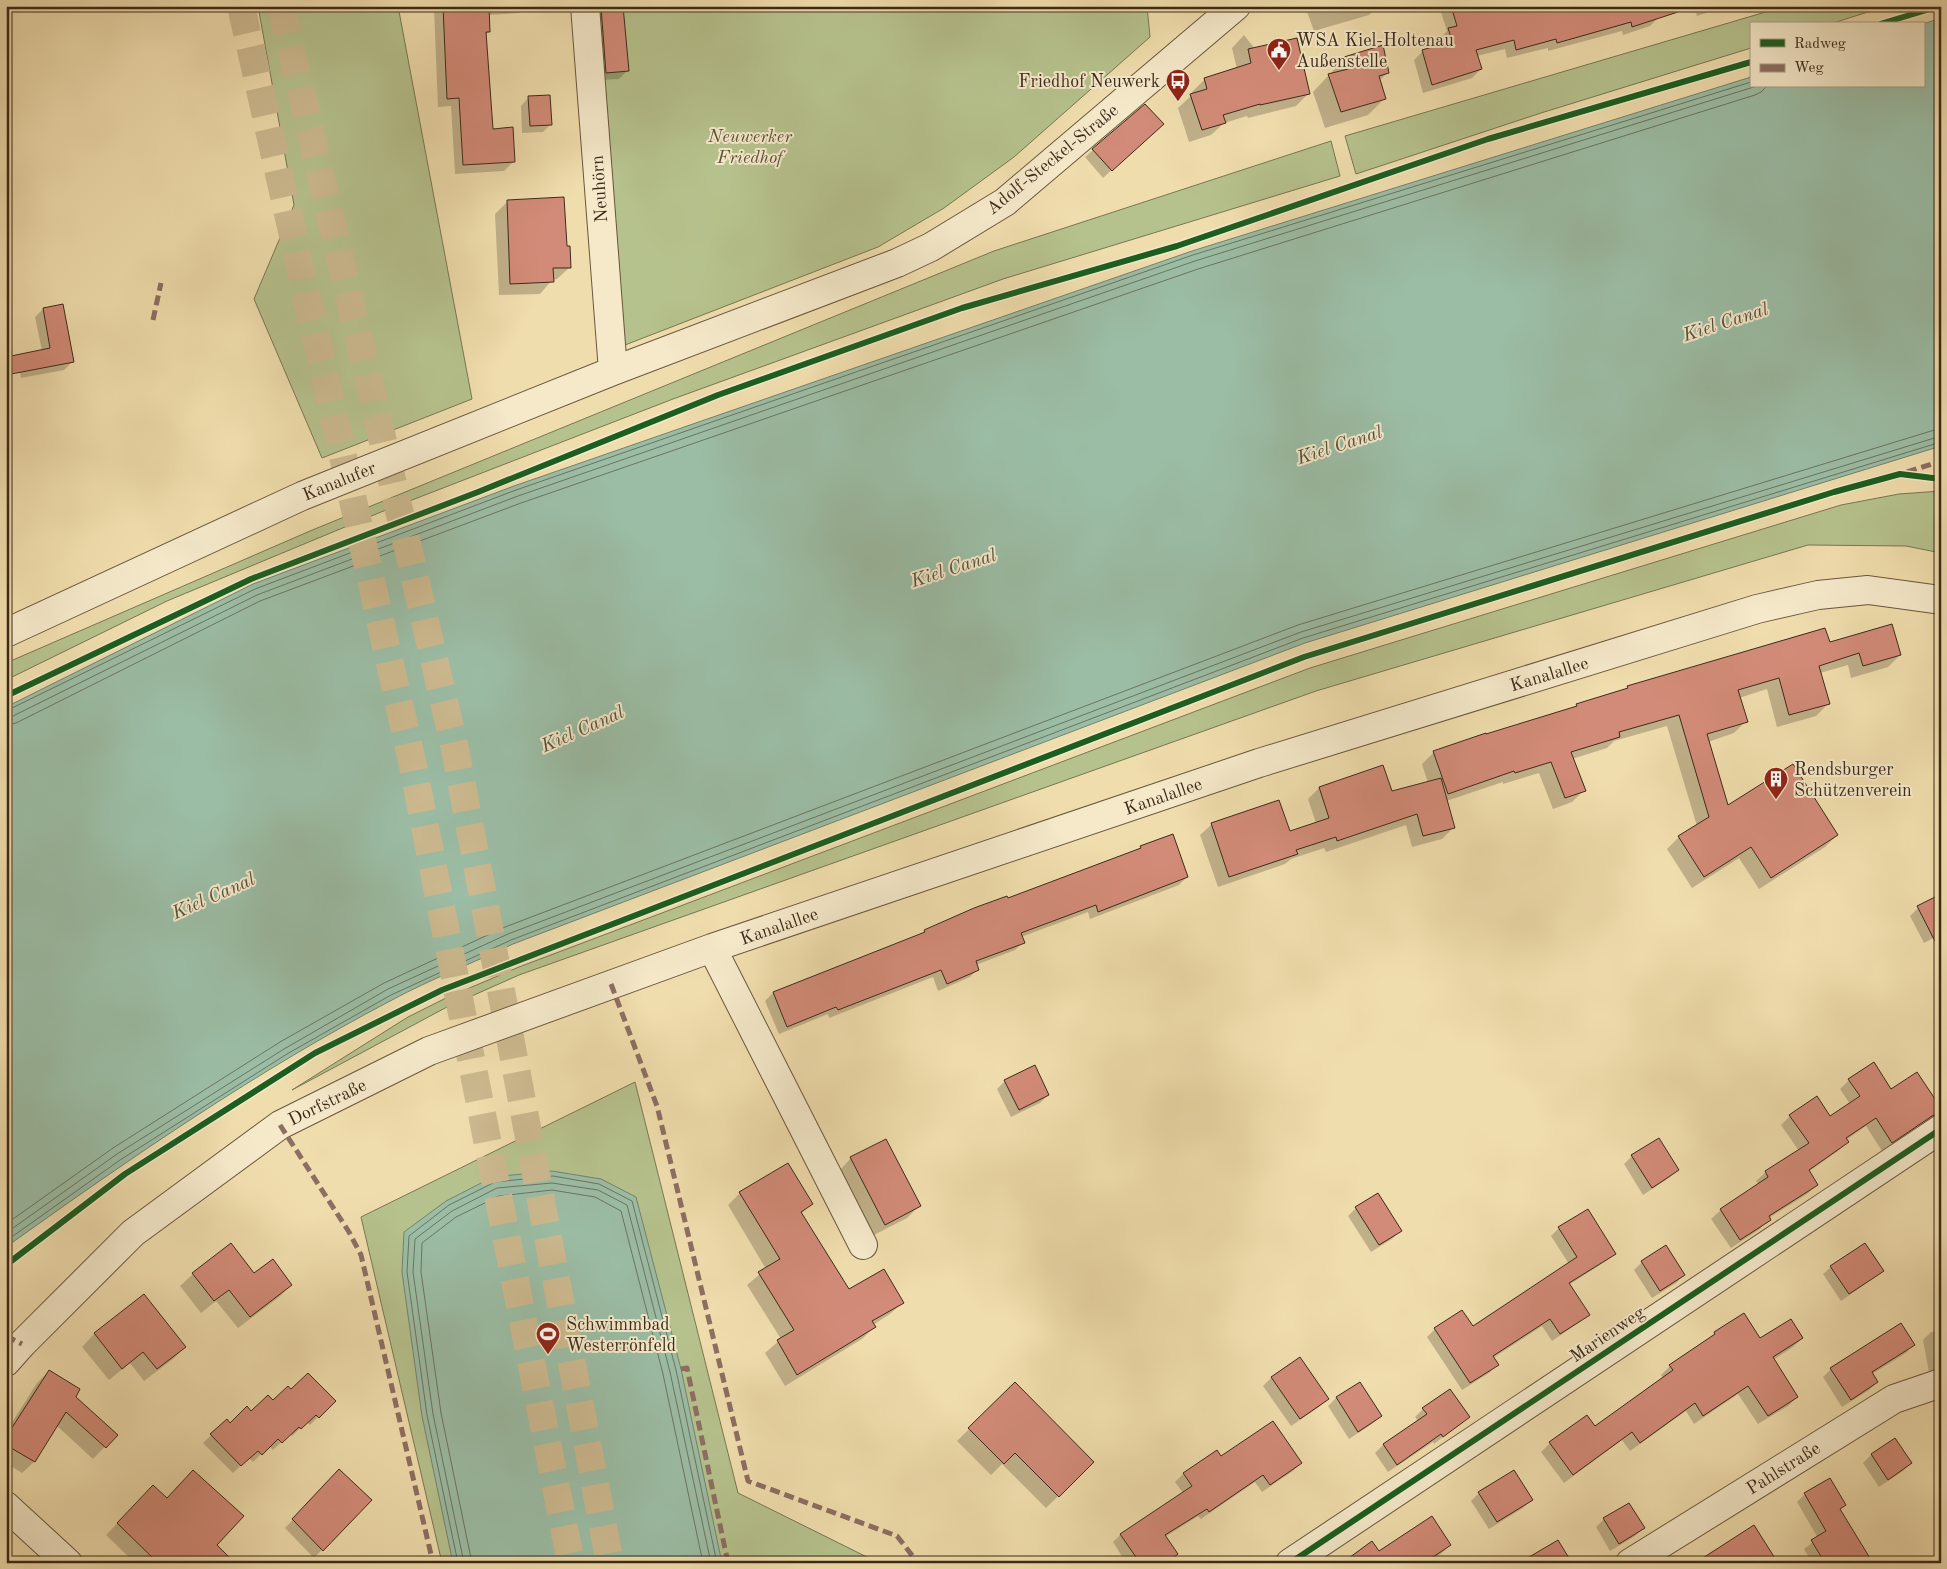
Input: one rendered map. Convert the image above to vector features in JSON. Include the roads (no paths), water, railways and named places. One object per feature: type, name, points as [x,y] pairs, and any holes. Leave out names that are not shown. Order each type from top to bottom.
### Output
[{"type":"street","name":"Neuhörn","points":[[585,6],[613,371]]},
{"type":"street","name":"Adolf-Steckel-Straße","points":[[679,346],[897,263],[931,247],[1005,202],[1236,6]]},
{"type":"street","name":"Kanalufer","points":[[6,633],[302,496],[679,346]]},
{"type":"street","name":"Kanalallee","points":[[712,948],[1259,764],[1757,609],[1818,595],[1868,590],[1941,600]]},
{"type":"street","points":[[712,948],[863,1245]]},
{"type":"street","name":"Dorfstraße","points":[[6,1362],[133,1234],[280,1125],[429,1051],[712,948]]},
{"type":"street","name":"Marienweg","points":[[1290,1563],[1941,1129]]},
{"type":"street","name":"Pahlstraße","points":[[1630,1563],[1894,1399],[1941,1383]]},
{"type":"street","points":[[6,1506],[68,1563]]},
{"type":"water","name":"Kiel Canal","points":[[1941,18],[1941,446],[1305,643],[513,944],[407,992],[292,1056],[195,1117],[99,1181],[6,1247],[6,707],[253,584],[514,486],[1192,251],[1750,77],[1750,88],[1924,88],[1924,24]]},
{"type":"water","name":"Schwimmbad Westerrönfeld","points":[[552,1171],[601,1179],[636,1197],[681,1369],[722,1563],[453,1563],[422,1416],[402,1272],[404,1232],[446,1201],[493,1177]]},
{"type":"tunnel","points":[[241,6],[412,761],[571,1563]]},
{"type":"tunnel","points":[[281,6],[455,749],[610,1563]]},
{"type":"place","name":"WSA Kiel-Holtenau Außenstelle","points":[[1279,71]]},
{"type":"place","name":"Friedhof Neuwerk","points":[[1178,102]]},
{"type":"place","name":"Rendsburger Schützenverein","points":[[1776,800]]},
{"type":"place","name":"Schwimmbad Westerrönfeld","points":[[548,1355]]},
{"type":"park label","name":"Neuwerker Friedhof","points":[[750,146]]}]
